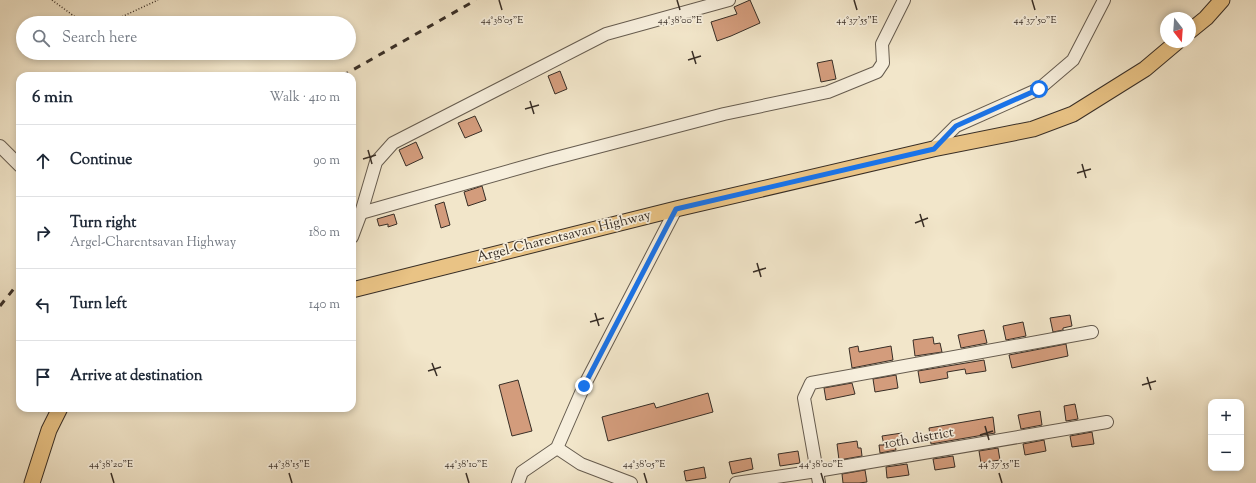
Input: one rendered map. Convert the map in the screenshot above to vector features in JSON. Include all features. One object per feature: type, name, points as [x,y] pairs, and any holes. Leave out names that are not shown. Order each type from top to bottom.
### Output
[{"type":"main road","points":[[1196,27],[1222,0]]},
{"type":"main road","name":"Argel-Charentsavan Highway","points":[[356,289],[676,209],[934,149],[1033,129],[1073,114],[1145,69],[1170,48]]},
{"type":"main road","points":[[32,483],[49,430],[58,412]]},
{"type":"street","points":[[356,226],[376,162],[393,143],[606,34],[730,0]]},
{"type":"street","points":[[361,212],[548,160],[717,116],[828,92],[876,72],[883,63],[882,44],[904,0]]},
{"type":"street","points":[[934,149],[956,126],[1039,89],[1072,60],[1104,0]]},
{"type":"street","points":[[0,146],[16,162]]},
{"type":"street","points":[[518,483],[522,472],[557,448],[584,386],[676,209]]},
{"type":"street","points":[[818,477],[804,398],[812,383],[1092,332]]},
{"type":"street","name":"10th district","points":[[736,483],[818,477],[1107,422]]},
{"type":"street","points":[[557,448],[581,464],[631,483]]},
{"type":"path","points":[[52,0],[74,16]]},
{"type":"path","points":[[122,16],[158,0]]},
{"type":"building","points":[[750,0],[760,23],[717,41],[711,22],[737,14],[734,7]]},
{"type":"building","points":[[832,60],[836,79],[821,82],[817,63]]},
{"type":"building","points":[[560,71],[567,89],[555,94],[548,76]]},
{"type":"building","points":[[475,116],[482,131],[465,138],[458,123]]},
{"type":"building","points":[[416,142],[423,158],[406,166],[399,150]]},
{"type":"building","points":[[482,186],[486,200],[468,206],[464,192]]},
{"type":"building","points":[[444,202],[450,225],[441,228],[435,205]]},
{"type":"building","points":[[394,214],[397,224],[388,227],[388,224],[379,226],[377,219]]},
{"type":"building","points":[[1070,315],[1072,326],[1053,332],[1050,318]]},
{"type":"building","points":[[1023,322],[1026,336],[1006,340],[1003,326]]},
{"type":"building","points":[[984,330],[987,343],[961,348],[958,335]]},
{"type":"building","points":[[933,337],[934,344],[940,343],[942,352],[915,356],[913,340]]},
{"type":"building","points":[[1066,344],[1068,356],[1012,368],[1009,355]]},
{"type":"building","points":[[858,346],[859,352],[891,346],[893,360],[852,368],[849,348]]},
{"type":"building","points":[[984,360],[986,371],[966,374],[965,369],[947,372],[948,378],[920,383],[918,371]]},
{"type":"building","points":[[896,375],[898,388],[875,392],[873,379]]},
{"type":"building","points":[[518,380],[532,431],[512,436],[499,385]]},
{"type":"building","points":[[852,383],[855,394],[826,400],[824,388]]},
{"type":"building","points":[[708,393],[713,412],[608,441],[602,417],[654,403],[656,408]]},
{"type":"building","points":[[1075,404],[1078,419],[1066,421],[1064,406]]},
{"type":"building","points":[[1040,411],[1042,425],[1021,429],[1018,415]]},
{"type":"building","points":[[993,417],[995,433],[931,444],[929,428]]},
{"type":"building","points":[[1092,432],[1094,444],[1072,447],[1070,436]]},
{"type":"building","points":[[902,433],[904,443],[895,445],[896,450],[880,453],[879,445],[884,445],[882,436]]},
{"type":"building","points":[[1044,440],[1046,451],[1025,455],[1023,444]]},
{"type":"building","points":[[857,441],[858,448],[861,448],[862,456],[839,460],[837,444]]},
{"type":"building","points":[[998,448],[1000,460],[981,463],[979,451]]},
{"type":"building","points":[[798,451],[800,463],[780,466],[778,454]]},
{"type":"building","points":[[953,456],[955,467],[935,470],[933,459]]},
{"type":"building","points":[[751,458],[753,469],[732,474],[729,462]]},
{"type":"building","points":[[907,464],[909,475],[887,478],[886,467]]},
{"type":"building","points":[[704,467],[706,478],[686,481],[684,471]]},
{"type":"building","points":[[865,470],[867,482],[843,483],[842,474]]},
{"type":"railway","points":[[349,72],[476,0]]},
{"type":"railway","points":[[0,306],[16,286]]},
{"type":"route","points":[[584,386],[676,209],[934,149],[956,126],[1039,89]]}]
